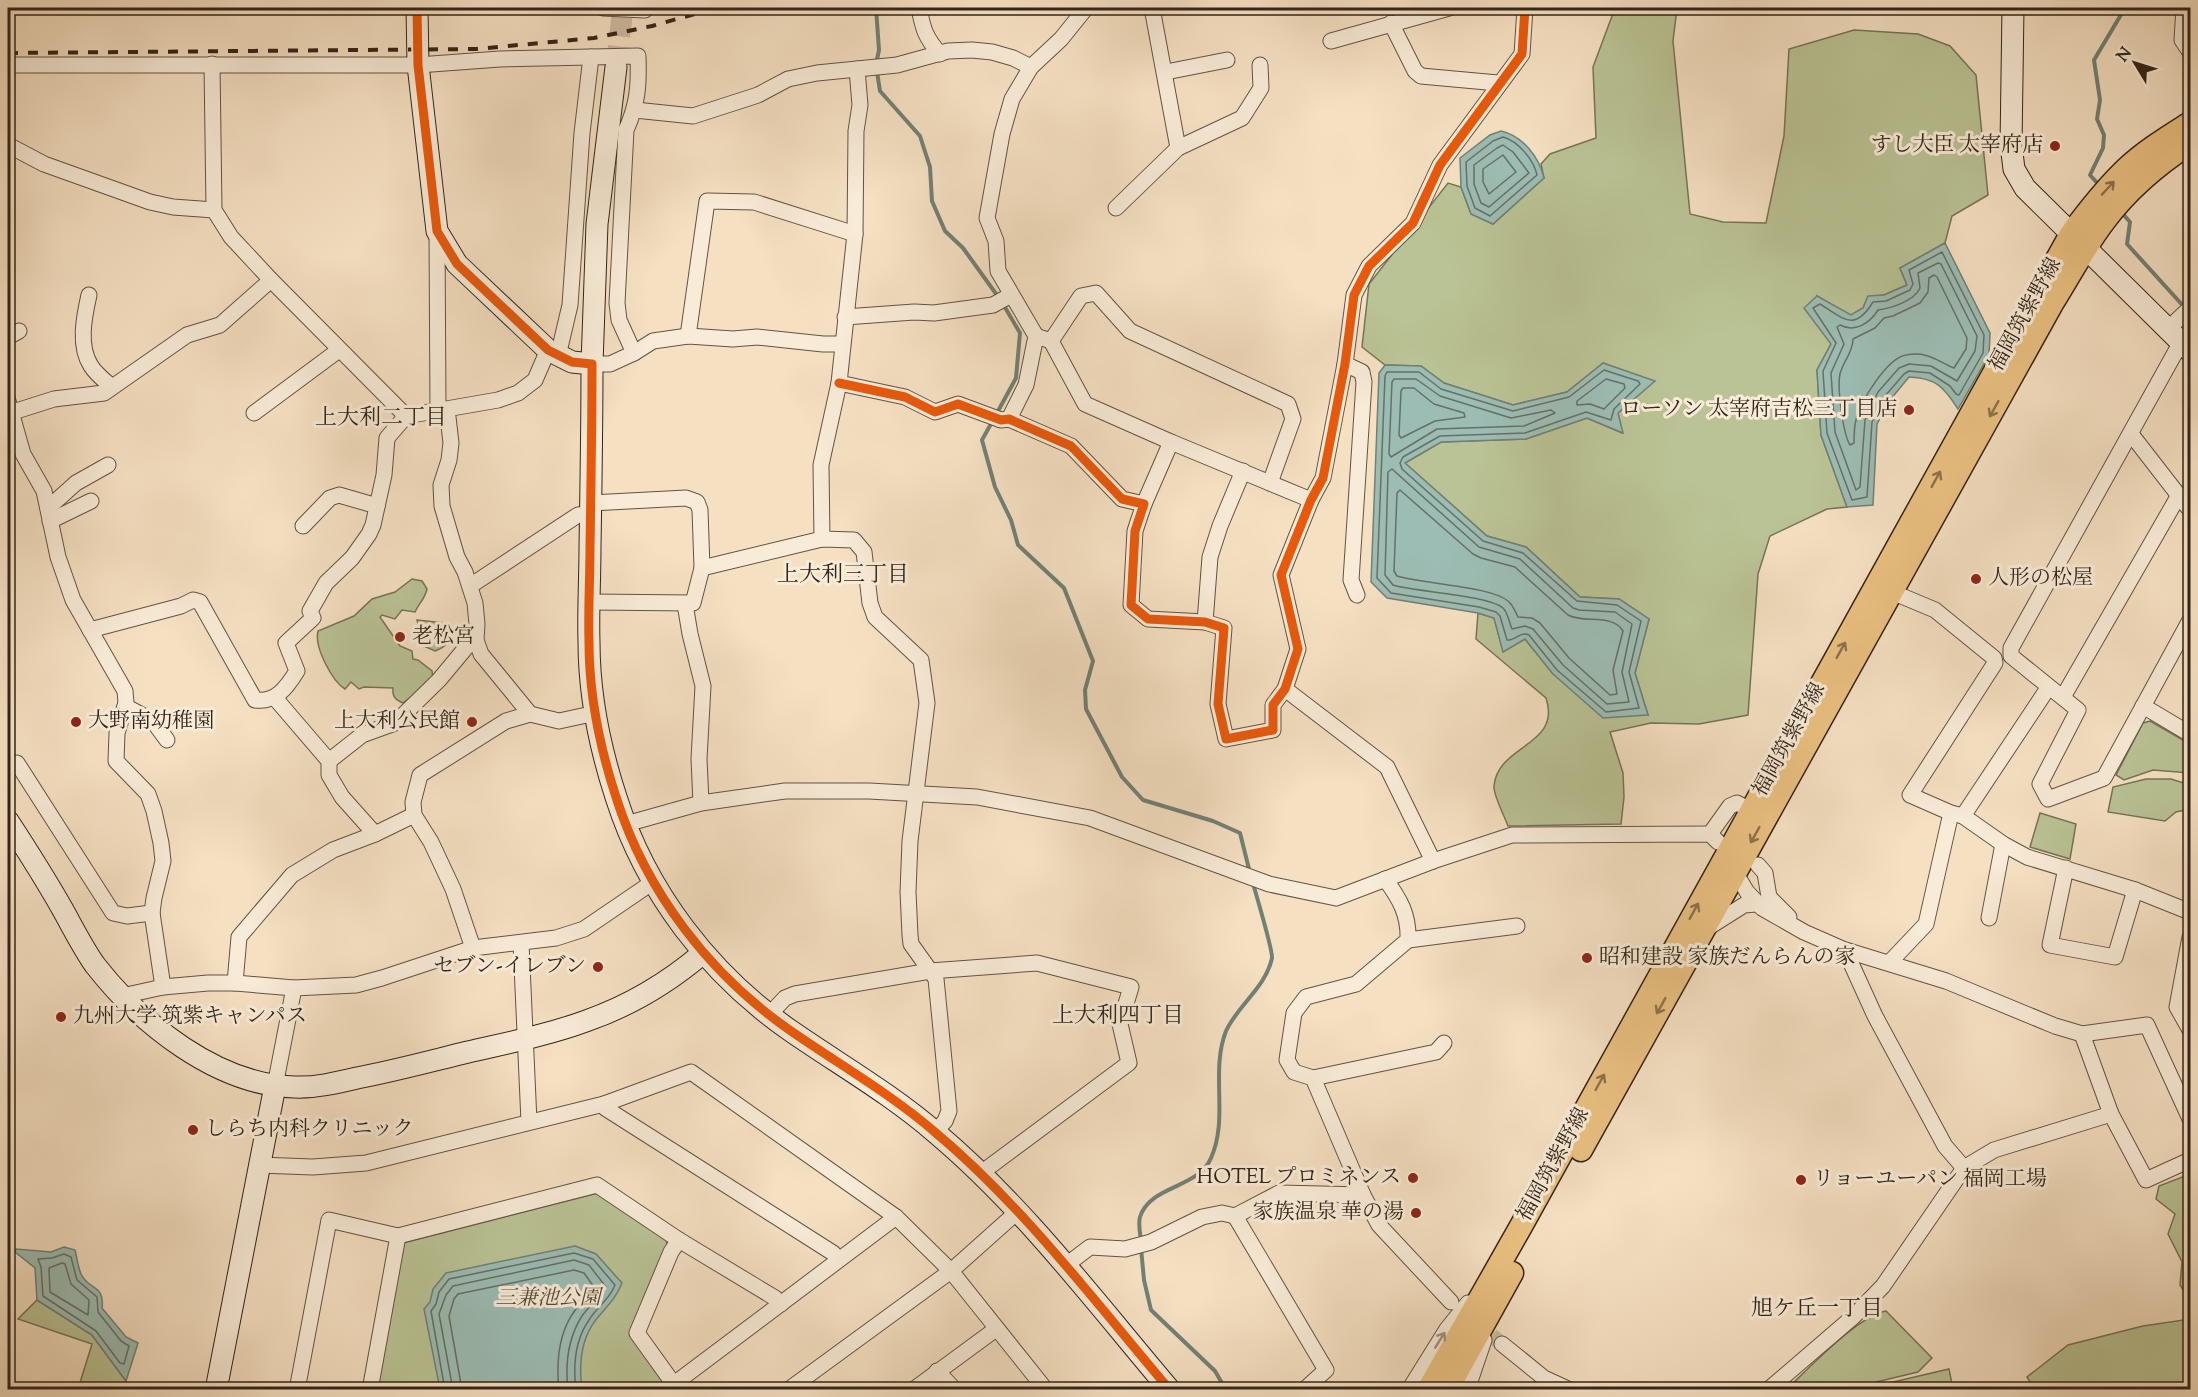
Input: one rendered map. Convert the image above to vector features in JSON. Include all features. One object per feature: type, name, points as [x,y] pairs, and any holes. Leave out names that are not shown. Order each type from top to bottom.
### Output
[{"type":"main road","name":"福岡筑紫野線","points":[[1428,1389],[1494,1289],[1704,930],[2047,313],[2093,204],[2126,169],[2164,139],[2190,123]]},
{"type":"main road","name":"福岡筑紫野線","points":[[1448,1389],[1494,1289],[1750,810],[2078,241],[2105,219],[2136,184],[2190,142]]},
{"type":"street","points":[[417,8],[418,65],[437,231],[438,410]]},
{"type":"street","points":[[603,8],[645,10],[645,8]]},
{"type":"street","points":[[919,8],[924,33],[940,54]]},
{"type":"street","points":[[1086,8],[1061,39],[1031,67],[1012,99],[1002,134],[987,218],[996,241],[998,271],[1036,336],[1051,341],[1085,404],[1311,500]]},
{"type":"street","points":[[1152,8],[1166,72],[1178,148]]},
{"type":"street","points":[[1331,41],[1449,8]]},
{"type":"street","points":[[1170,442],[1135,531],[1131,605],[1148,619],[1204,622],[1224,628],[1218,704],[1226,739],[1273,730],[1273,705],[1285,689],[1298,649],[1281,575],[1311,500],[1323,478],[1345,364],[1354,295],[1369,266],[1413,223],[1440,165],[1498,83],[1522,54],[1525,8]]},
{"type":"street","points":[[2013,8],[2011,145],[2014,169],[2025,188],[2180,341]]},
{"type":"street","points":[[2184,8],[2182,40],[2190,52]]},
{"type":"street","points":[[1391,23],[1415,71],[1421,76],[1498,83]]},
{"type":"street","points":[[635,110],[693,116],[758,95],[788,79],[817,73],[897,65],[940,54],[972,50],[992,52],[1013,58],[1031,67]]},
{"type":"street","points":[[8,65],[418,65],[500,59],[638,56],[639,75],[635,110],[626,130],[617,303],[619,320],[634,353]]},
{"type":"street","points":[[90,630],[181,606],[193,600],[200,602],[255,700],[264,701],[275,698],[289,684],[297,671],[286,643],[313,618],[310,611],[326,583],[352,558],[367,538],[373,525],[384,475],[387,438],[406,416],[498,400],[518,393],[535,380],[553,353],[570,305],[582,133],[591,57]]},
{"type":"street","points":[[1166,72],[1227,60]]},
{"type":"street","points":[[212,64],[214,210],[231,237],[271,280],[406,416]]},
{"type":"street","points":[[1116,208],[1178,148],[1242,118],[1261,87],[1260,65]]},
{"type":"street","points":[[616,67],[597,224],[592,364],[589,645],[596,714],[608,771],[626,824],[653,882],[703,953],[742,992],[789,1030],[889,1096],[935,1132],[981,1173],[1065,1266],[1170,1389]]},
{"type":"street","points":[[822,539],[821,465],[838,383],[855,234],[856,131],[860,105],[857,69]]},
{"type":"street","points":[[8,145],[44,164],[150,202],[173,207],[214,210]]},
{"type":"street","points":[[688,336],[707,201],[754,202],[855,234]]},
{"type":"street","points":[[437,231],[457,264],[553,353],[572,362],[610,364],[653,341],[688,336],[733,339],[757,337],[842,344]]},
{"type":"street","points":[[163,987],[152,913],[163,861],[161,843],[148,794],[116,761],[117,733],[125,706],[125,691],[73,600],[58,556],[44,491],[23,454],[9,407],[104,393],[187,335],[220,325],[271,280]]},
{"type":"street","points":[[1051,341],[1081,296],[1096,293],[1130,330],[1288,404],[1293,419],[1270,483]]},
{"type":"street","points":[[89,295],[84,318],[84,353],[92,368],[112,387]]},
{"type":"street","points":[[845,317],[914,312],[934,313],[993,305],[1011,295]]},
{"type":"street","points":[[2190,308],[2180,341],[2131,434],[2011,648],[2012,656],[2078,711],[2040,784],[2048,799],[2104,778],[2190,620]]},
{"type":"street","points":[[1005,419],[1026,385],[1036,336]]},
{"type":"street","points":[[254,413],[339,350]]},
{"type":"street","points":[[1345,364],[1362,372],[1364,382],[1351,580],[1357,594]]},
{"type":"street","points":[[838,383],[905,397],[935,412],[958,404],[979,413],[1005,419],[1071,446],[1122,499],[1144,504]]},
{"type":"street","points":[[438,410],[448,417],[451,443],[441,485],[442,506],[457,556],[470,586],[477,624],[476,640],[481,654],[530,714]]},
{"type":"street","points":[[2131,434],[2190,510]]},
{"type":"street","points":[[49,514],[76,483],[108,465]]},
{"type":"street","points":[[1204,622],[1210,557],[1243,471]]},
{"type":"street","points":[[303,526],[330,498],[339,495],[377,506]]},
{"type":"street","points":[[2063,697],[2179,495]]},
{"type":"street","points":[[470,586],[590,508],[686,498],[697,502],[700,510],[702,568],[693,603],[590,602]]},
{"type":"street","points":[[49,514],[91,501]]},
{"type":"street","points":[[702,568],[822,539],[854,540],[864,552],[870,603],[875,617],[921,660],[927,703],[910,841],[908,892],[911,944],[936,979],[940,1005],[950,1111],[935,1132]]},
{"type":"street","points":[[1892,592],[1935,610],[1994,658],[1995,663],[1910,795],[1957,815],[2027,857],[2135,890],[2190,912]]},
{"type":"street","points":[[685,604],[690,634],[704,686],[699,759],[701,803]]},
{"type":"street","points":[[328,761],[362,735],[395,723],[439,680],[469,644],[476,640]]},
{"type":"street","points":[[1889,963],[1926,924],[1957,815],[2048,688]]},
{"type":"street","points":[[1285,689],[1388,767],[1432,861]]},
{"type":"street","points":[[275,698],[328,761],[329,775],[342,797],[375,834]]},
{"type":"street","points":[[125,706],[153,721],[167,740]]},
{"type":"street","points":[[2143,706],[2190,734]]},
{"type":"street","points":[[473,948],[453,889],[431,842],[414,815],[413,802],[420,775],[506,721],[530,714],[559,721],[596,714]]},
{"type":"street","points":[[17,763],[113,913],[127,916],[152,913]]},
{"type":"street","points":[[626,824],[701,803],[784,791],[869,791],[977,797],[1090,818],[1269,884],[1336,898],[1432,861],[1512,835],[1714,838],[1730,806],[1737,803],[1750,810]]},
{"type":"street","points":[[235,982],[239,937],[292,875],[333,850],[375,834],[414,815]]},
{"type":"street","points":[[8,821],[94,963],[122,996],[174,1043],[230,1073],[253,1082],[296,1087],[325,1085],[387,1072],[585,1022],[624,1005],[681,972],[703,953]]},
{"type":"street","points":[[1989,918],[2003,844]]},
{"type":"street","points":[[1758,865],[1765,873],[1769,897],[1804,932]]},
{"type":"street","points":[[2066,868],[2050,945],[2115,957],[2135,890]]},
{"type":"street","points":[[1735,872],[1756,904],[1804,932],[1845,950],[1946,981],[2055,1026],[2082,1034],[2147,1025],[2190,1119]]},
{"type":"street","points":[[1385,879],[1398,897],[1409,924],[1408,940]]},
{"type":"street","points":[[122,996],[163,987],[235,982],[294,988],[356,985],[473,948],[556,938],[584,929],[653,882]]},
{"type":"street","points":[[1704,930],[1744,905],[1756,904]]},
{"type":"street","points":[[1444,1043],[1436,1052],[1314,1078],[1294,1072],[1287,1060],[1294,1013],[1306,997],[1356,984],[1408,940],[1517,926]]},
{"type":"street","points":[[2190,938],[2177,1007],[2190,1030]]},
{"type":"street","points":[[521,943],[529,1122]]},
{"type":"street","points":[[1845,950],[1875,1016],[1935,1126],[1946,1146],[1964,1168]]},
{"type":"street","points":[[770,1014],[785,998],[795,994],[930,971],[1037,963],[1131,987],[1120,1024],[1129,1063],[981,1173]]},
{"type":"street","points":[[216,1389],[294,988]]},
{"type":"street","points":[[2082,1034],[2111,1114],[2146,1180],[2190,1160]]},
{"type":"street","points":[[258,1165],[313,1167],[366,1164],[604,1104],[691,1072],[896,1217],[951,1271],[1046,1389]]},
{"type":"street","points":[[1314,1078],[1363,1195],[1379,1225],[1451,1302]]},
{"type":"street","points":[[604,1104],[605,1108],[838,1259]]},
{"type":"street","points":[[1768,1389],[1853,1317],[1883,1286],[1964,1168],[1994,1150],[2111,1114]]},
{"type":"street","points":[[297,1389],[329,1220],[398,1236],[597,1185],[679,1240],[776,1298],[781,1304]]},
{"type":"street","points":[[1065,1266],[1090,1247],[1125,1249],[1151,1242],[1202,1217],[1222,1213],[1234,1216],[1279,1193],[1363,1195]]},
{"type":"street","points":[[788,1389],[951,1271],[1017,1212]]},
{"type":"street","points":[[1234,1216],[1326,1370],[1304,1389]]},
{"type":"street","points":[[679,1240],[671,1252],[638,1333],[676,1387],[838,1259],[896,1217]]},
{"type":"street","points":[[370,1389],[398,1236]]},
{"type":"street","points":[[1409,1389],[1447,1329],[1467,1304],[1494,1289]]},
{"type":"street","points":[[1467,1389],[1494,1289]]},
{"type":"street","points":[[913,1389],[996,1329]]},
{"type":"street","points":[[1502,1344],[1544,1378],[1570,1389]]},
{"type":"street","points":[[938,1371],[955,1389]]},
{"type":"green space","points":[[1615,8],[1677,8],[1673,41],[1690,214],[1723,222],[1766,223],[1784,136],[1789,49],[1854,30],[1918,34],[1950,46],[1976,75],[1988,195],[1952,216],[1945,243],[1900,268],[1907,285],[1884,295],[1868,297],[1863,308],[1850,316],[1817,296],[1831,344],[1817,370],[1821,435],[1847,507],[1827,509],[1770,536],[1758,574],[1748,715],[1699,724],[1651,723],[1610,732],[1623,773],[1624,797],[1621,824],[1508,826],[1494,790],[1498,772],[1516,752],[1538,736],[1549,714],[1546,698],[1476,639],[1478,613],[1494,618],[1503,651],[1525,639],[1553,674],[1648,715],[1635,673],[1649,619],[1619,599],[1580,597],[1526,547],[1487,536],[1405,463],[1441,442],[1526,439],[1587,418],[1622,433],[1618,413],[1654,381],[1603,363],[1567,392],[1513,405],[1444,383],[1421,366],[1385,365],[1362,347],[1369,284],[1448,183],[1461,187],[1471,214],[1493,224],[1544,178],[1541,164],[1550,154],[1596,138],[1593,67]]},
{"type":"green space","points":[[412,579],[422,581],[427,589],[415,612],[402,610],[395,619],[382,615],[380,617],[400,646],[412,651],[413,659],[418,660],[432,671],[433,680],[403,703],[395,698],[393,688],[364,687],[359,689],[351,682],[345,689],[335,679],[325,663],[317,638],[318,631],[354,616],[372,599],[395,592]]},
{"type":"green space","points":[[417,620],[444,623],[451,630],[447,644],[435,651],[419,644],[415,639],[420,631]]},
{"type":"green space","points":[[2150,721],[2190,744],[2190,773],[2153,770],[2124,780],[2116,775],[2143,723]]},
{"type":"green space","points":[[2146,779],[2171,779],[2190,785],[2190,809],[2176,812],[2165,821],[2108,812],[2113,787]]},
{"type":"green space","points":[[2040,813],[2076,824],[2070,859],[2030,847]]},
{"type":"green space","points":[[2190,1174],[2190,1300],[2180,1285],[2182,1262],[2168,1234],[2175,1214],[2156,1199],[2159,1186]]},
{"type":"green space","name":"三兼池公園","points":[[598,1193],[665,1236],[668,1247],[631,1334],[671,1389],[375,1390],[403,1243]]},
{"type":"green space","points":[[37,1300],[92,1335],[126,1381],[124,1389],[78,1389],[92,1344],[18,1319]]},
{"type":"green space","points":[[1886,1311],[1932,1358],[1918,1372],[1847,1389],[1787,1389],[1848,1332],[1862,1322]]},
{"type":"green space","points":[[2190,1319],[2190,1389],[2034,1389],[2027,1377],[2068,1345],[2143,1326]]},
{"type":"green space","points":[[1949,1369],[1953,1389],[1863,1389]]},
{"type":"water","points":[[1501,131],[1516,138],[1529,148],[1544,178],[1493,224],[1471,214],[1461,187],[1460,158],[1490,135]]},
{"type":"water","points":[[1945,243],[1990,333],[1989,355],[1958,409],[1938,385],[1926,379],[1909,377],[1890,400],[1877,424],[1873,505],[1847,507],[1821,435],[1817,370],[1831,344],[1804,308],[1817,296],[1851,315],[1863,308],[1868,296],[1884,295],[1907,285],[1900,268]]},
{"type":"water","points":[[1603,363],[1655,381],[1618,413],[1623,433],[1587,418],[1526,439],[1441,442],[1405,463],[1487,536],[1526,547],[1580,597],[1619,599],[1649,619],[1635,673],[1648,715],[1603,718],[1553,674],[1525,639],[1503,652],[1494,618],[1478,613],[1387,598],[1371,582],[1379,373],[1385,365],[1421,366],[1444,383],[1513,405],[1567,392]]},
{"type":"water","points":[[575,1246],[596,1254],[622,1283],[617,1294],[595,1321],[586,1337],[581,1363],[582,1389],[440,1389],[424,1309],[430,1302],[433,1289],[446,1273]]},
{"type":"water","points":[[64,1247],[75,1250],[81,1274],[99,1291],[102,1308],[126,1337],[138,1343],[126,1381],[92,1335],[37,1300],[35,1268],[15,1252],[16,1249],[51,1252]]},
{"type":"waterway","points":[[876,8],[879,50],[876,64]]},
{"type":"waterway","points":[[2100,186],[2090,175],[2103,148],[2104,135],[2097,119],[2100,100],[2094,60],[2125,8]]},
{"type":"waterway","points":[[877,72],[880,91],[920,136],[930,167],[932,201],[945,231],[963,248],[999,298]]},
{"type":"waterway","points":[[2122,213],[2130,222],[2127,244],[2186,309]]},
{"type":"waterway","points":[[997,413],[1016,378],[1020,333],[1003,304]]},
{"type":"waterway","points":[[992,422],[982,440],[995,487],[1011,520],[1018,545],[1064,588],[1093,661],[1085,690],[1086,709],[1122,777],[1143,800],[1213,821],[1240,833],[1250,873]]},
{"type":"waterway","points":[[1141,1240],[1139,1220],[1145,1207],[1163,1192],[1196,1176],[1205,1168],[1216,1143],[1219,1127],[1219,1063],[1226,1031],[1264,978],[1272,958],[1253,883]]},
{"type":"waterway","points":[[1141,1248],[1144,1280],[1151,1310],[1215,1371],[1226,1390]]},
{"type":"tunnel","points":[[616,67],[623,8]]},
{"type":"tunnel","points":[[1474,1321],[1502,1344]]},
{"type":"railway","points":[[8,53],[476,49],[594,38],[652,26],[716,8]]},
{"type":"cycle path","points":[[417,8],[418,65],[437,231],[457,264],[548,350],[572,362],[592,364],[589,619],[591,681],[596,721],[610,778],[629,832],[645,866],[684,929],[734,984],[761,1009],[791,1031],[901,1105],[968,1162],[1029,1224],[1170,1390]]},
{"type":"cycle path","points":[[839,383],[905,397],[935,412],[958,404],[1001,420],[1009,419],[1071,446],[1122,499],[1144,504],[1135,531],[1131,605],[1148,619],[1205,622],[1224,628],[1218,704],[1226,739],[1273,730],[1273,705],[1285,689],[1298,649],[1281,575],[1311,500],[1323,478],[1345,364],[1354,295],[1369,266],[1413,223],[1440,165],[1522,54],[1525,8]]},
{"type":"place","name":"すし大臣 太宰府店","points":[[2055,146]]},
{"type":"place","name":"ローソン 太宰府吉松三丁目店","points":[[1909,410]]},
{"type":"place","name":"人形の松屋","points":[[1976,579]]},
{"type":"place","name":"老松宮","points":[[400,637]]},
{"type":"place","name":"大野南幼稚園","points":[[76,722]]},
{"type":"place","name":"上大利公民館","points":[[472,722]]},
{"type":"place","name":"昭和建設 家族だんらんの家","points":[[1587,958]]},
{"type":"place","name":"セブン-イレブン","points":[[598,967]]},
{"type":"place","name":"九州大学 筑紫キャンパス","points":[[61,1017]]},
{"type":"place","name":"しらち内科クリニック","points":[[193,1130]]},
{"type":"place","name":"HOTEL プロミネンス","points":[[1413,1178]]},
{"type":"place","name":"リョーユーパン 福岡工場","points":[[1801,1180]]},
{"type":"place","name":"家族温泉 華の湯","points":[[1416,1213]]},
{"type":"district","name":"上大利二丁目","points":[[381,419]]},
{"type":"district","name":"上大利三丁目","points":[[843,576]]},
{"type":"district","name":"上大利四丁目","points":[[1118,1017]]},
{"type":"district","name":"旭ケ丘一丁目","points":[[1817,1310]]}]
